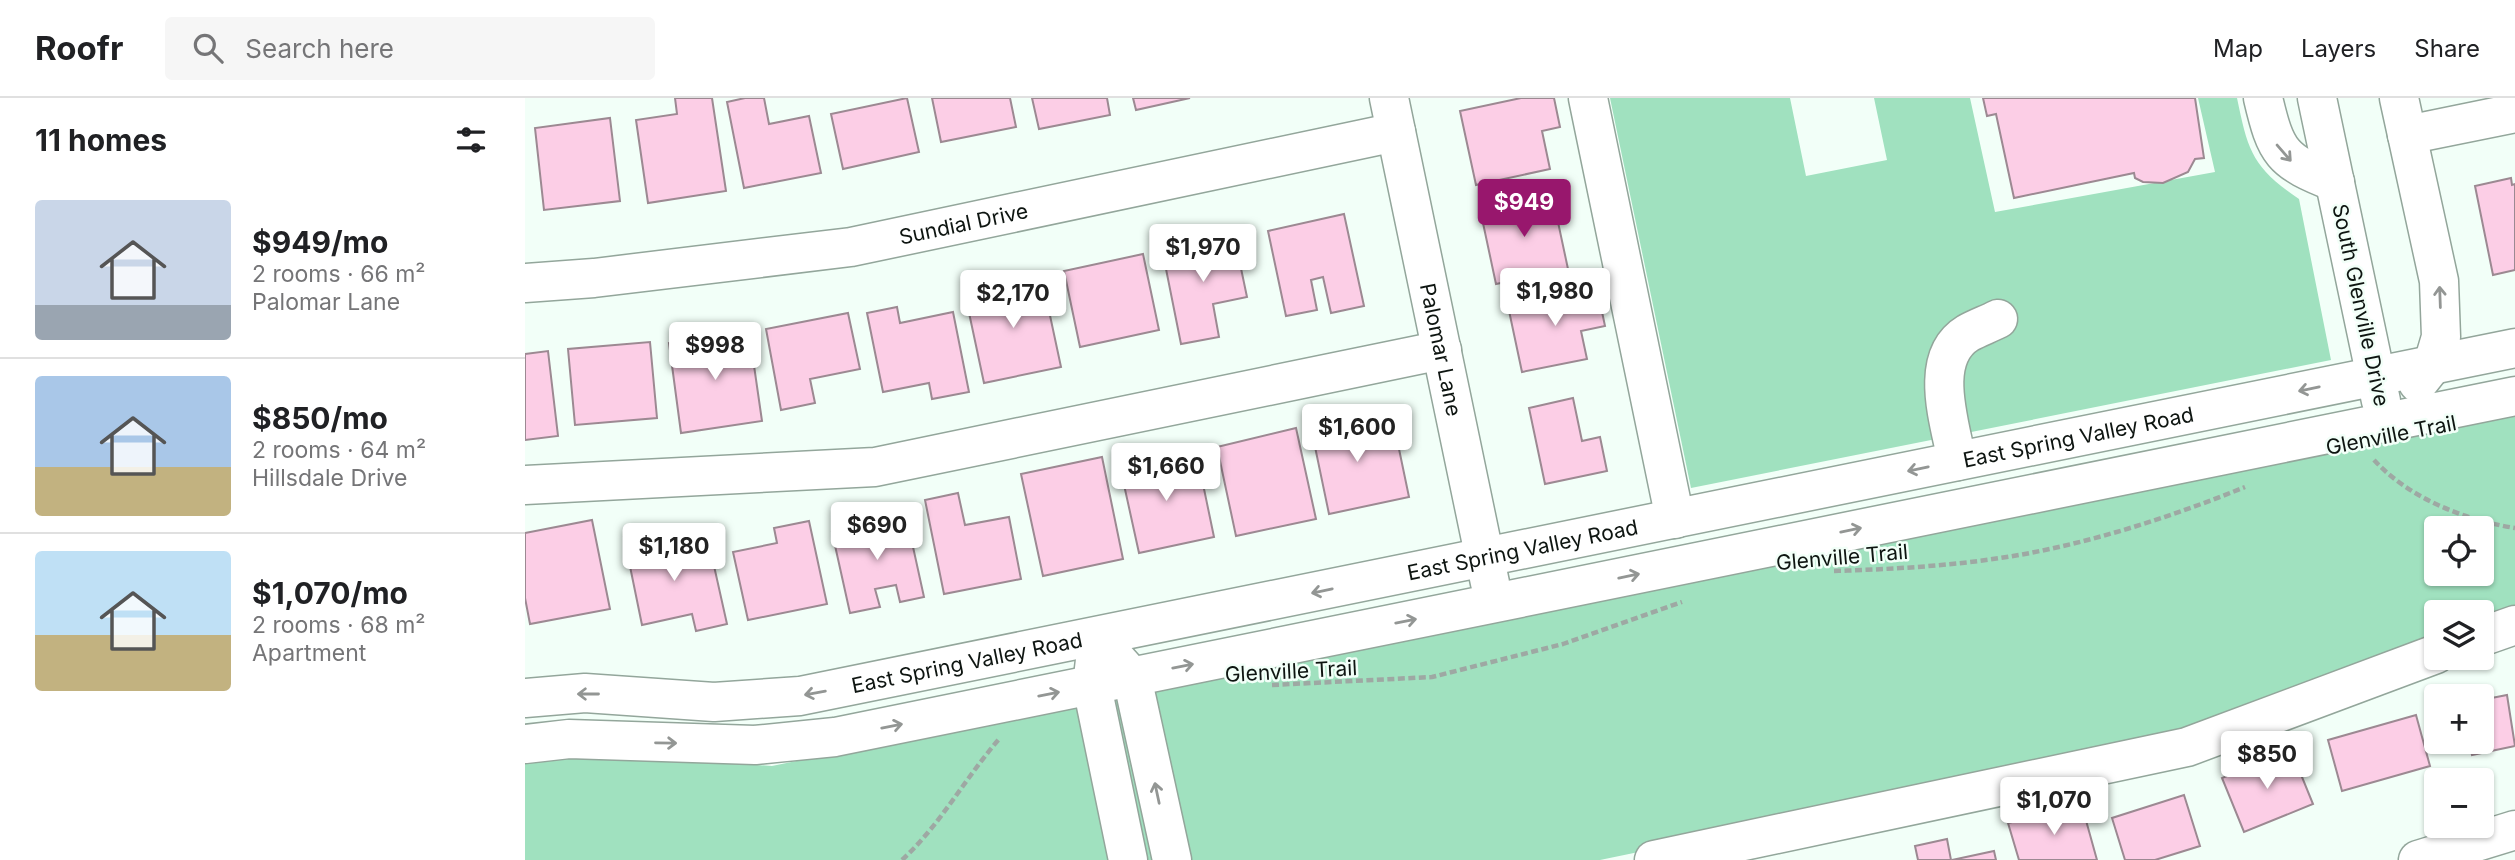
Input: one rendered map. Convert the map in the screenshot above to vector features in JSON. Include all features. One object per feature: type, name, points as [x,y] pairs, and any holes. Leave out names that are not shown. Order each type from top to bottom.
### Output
[{"type":"street","points":[[1588,98],[1675,519]]},
{"type":"street","points":[[2263,98],[2273,139],[2285,157],[2306,171],[2335,183]]},
{"type":"street","name":"South Glenville Drive","points":[[2317,98],[2376,375],[2384,437]]},
{"type":"street","name":"South Glenville Drive","points":[[2384,437],[2433,364],[2441,337],[2439,281],[2399,98]]},
{"type":"street","points":[[2407,135],[2515,113]]},
{"type":"street","name":"Sundial Drive","points":[[525,283],[594,278],[851,247],[1393,115]]},
{"type":"street","name":"Palomar Lane","points":[[1393,115],[1494,603]]},
{"type":"street","points":[[1957,461],[1945,398],[1944,365],[1965,334],[1998,319]]},
{"type":"street","name":"East Spring Valley Road","points":[[525,698],[585,693],[714,702],[800,696],[2515,348]]},
{"type":"street","points":[[525,485],[874,467],[1442,350]]},
{"type":"street","points":[[525,744],[569,739],[755,745],[835,737],[1494,603],[2384,437],[2515,396]]},
{"type":"street","points":[[2494,632],[2515,625]]},
{"type":"street","points":[[1098,637],[1132,677],[1172,860]]},
{"type":"street","points":[[1098,637],[1092,686],[1128,860]]},
{"type":"street","points":[[1654,860],[2187,747],[2424,658]]},
{"type":"street","points":[[2418,860],[2515,830]]},
{"type":"path","name":"Glenville Trail","points":[[2384,437],[2370,456],[2383,470],[2426,499],[2460,515],[2515,528]]},
{"type":"path","name":"Glenville Trail","points":[[1821,572],[1953,564],[2030,553],[2096,538],[2206,503],[2253,484]]},
{"type":"path","name":"Glenville Trail","points":[[1266,686],[1432,677],[1563,644],[1686,600]]},
{"type":"path","points":[[902,860],[930,834],[956,794],[1002,736]]},
{"type":"green space","points":[[1610,98],[1790,98],[1806,176],[1887,160],[1874,98],[1970,98],[1995,212],[2215,172],[2198,98],[2237,98],[2249,145],[2255,156],[2271,177],[2299,199],[2331,360],[1691,488]]},
{"type":"green space","points":[[2515,409],[2515,623],[2494,631],[2494,600],[2424,600],[2424,655],[2183,739],[1600,860],[525,860],[525,761],[628,756],[772,766]]},
{"type":"building","points":[[675,98],[712,98],[726,191],[648,203],[636,120],[677,114]]},
{"type":"building","points":[[764,98],[769,124],[809,116],[821,173],[744,188],[727,102]]},
{"type":"building","points":[[907,98],[919,152],[843,169],[831,114]]},
{"type":"building","points":[[932,98],[1010,98],[1016,127],[941,142]]},
{"type":"building","points":[[1032,98],[1107,98],[1110,115],[1039,129]]},
{"type":"building","points":[[1133,98],[1190,98],[1136,110]]},
{"type":"building","points":[[1521,98],[1554,98],[1560,127],[1542,131],[1550,169],[1476,185],[1460,111]]},
{"type":"building","points":[[1983,98],[2195,98],[2204,158],[2195,159],[2188,172],[2163,183],[2143,182],[2135,178],[2134,173],[2014,198],[1996,114],[1987,116]]},
{"type":"building","points":[[610,118],[620,201],[544,210],[535,128]]},
{"type":"building","points":[[2511,178],[2512,185],[2515,184],[2515,270],[2493,275],[2475,186]]},
{"type":"building","points":[[1552,194],[1568,269],[1496,284],[1480,209]]},
{"type":"building","points":[[1344,214],[1364,306],[1331,313],[1323,277],[1311,280],[1317,310],[1286,316],[1268,231]]},
{"type":"building","points":[[1234,235],[1247,297],[1213,304],[1219,337],[1181,344],[1162,249]]},
{"type":"building","points":[[1143,254],[1159,330],[1080,347],[1064,271]]},
{"type":"building","points":[[1042,278],[1061,367],[984,383],[965,294]]},
{"type":"building","points":[[1597,288],[1605,326],[1581,331],[1587,359],[1522,372],[1508,306]]},
{"type":"building","points":[[897,307],[900,323],[953,312],[969,392],[932,399],[929,383],[883,392],[867,313]]},
{"type":"building","points":[[848,313],[860,369],[810,379],[815,403],[781,410],[766,329]]},
{"type":"building","points":[[749,331],[762,421],[681,433],[669,343]]},
{"type":"building","points":[[650,342],[657,418],[575,425],[568,349]]},
{"type":"building","points":[[548,351],[558,436],[525,440],[525,354]]},
{"type":"building","points":[[1573,398],[1582,441],[1600,437],[1607,471],[1545,484],[1529,408]]},
{"type":"building","points":[[1345,410],[1350,434],[1394,425],[1409,497],[1329,514],[1309,418]]},
{"type":"building","points":[[1296,428],[1316,519],[1236,536],[1217,447]]},
{"type":"building","points":[[1157,454],[1160,468],[1198,460],[1214,537],[1139,553],[1119,462]]},
{"type":"building","points":[[1102,457],[1123,559],[1043,576],[1021,474]]},
{"type":"building","points":[[958,493],[965,525],[1009,517],[1021,579],[944,594],[925,500]]},
{"type":"building","points":[[906,515],[924,597],[900,602],[896,585],[875,589],[880,607],[850,613],[832,532]]},
{"type":"building","points":[[592,520],[610,609],[530,624],[525,598],[525,533]]},
{"type":"building","points":[[809,521],[827,604],[748,620],[733,552],[777,543],[774,528]]},
{"type":"building","points":[[661,529],[666,557],[710,548],[727,624],[696,631],[692,614],[642,625],[624,537]]},
{"type":"building","points":[[2507,695],[2515,746],[2494,750],[2494,698]]},
{"type":"building","points":[[2416,715],[2424,754],[2427,754],[2430,766],[2342,791],[2328,740]]},
{"type":"building","points":[[2291,750],[2313,804],[2244,832],[2222,778]]},
{"type":"building","points":[[2184,795],[2200,846],[2155,860],[2125,860],[2112,818]]},
{"type":"building","points":[[2082,806],[2097,860],[2019,860],[2008,823]]},
{"type":"building","points":[[1947,839],[1951,860],[1918,860],[1915,846]]},
{"type":"building","points":[[1994,851],[1996,860],[1952,860]]}]
